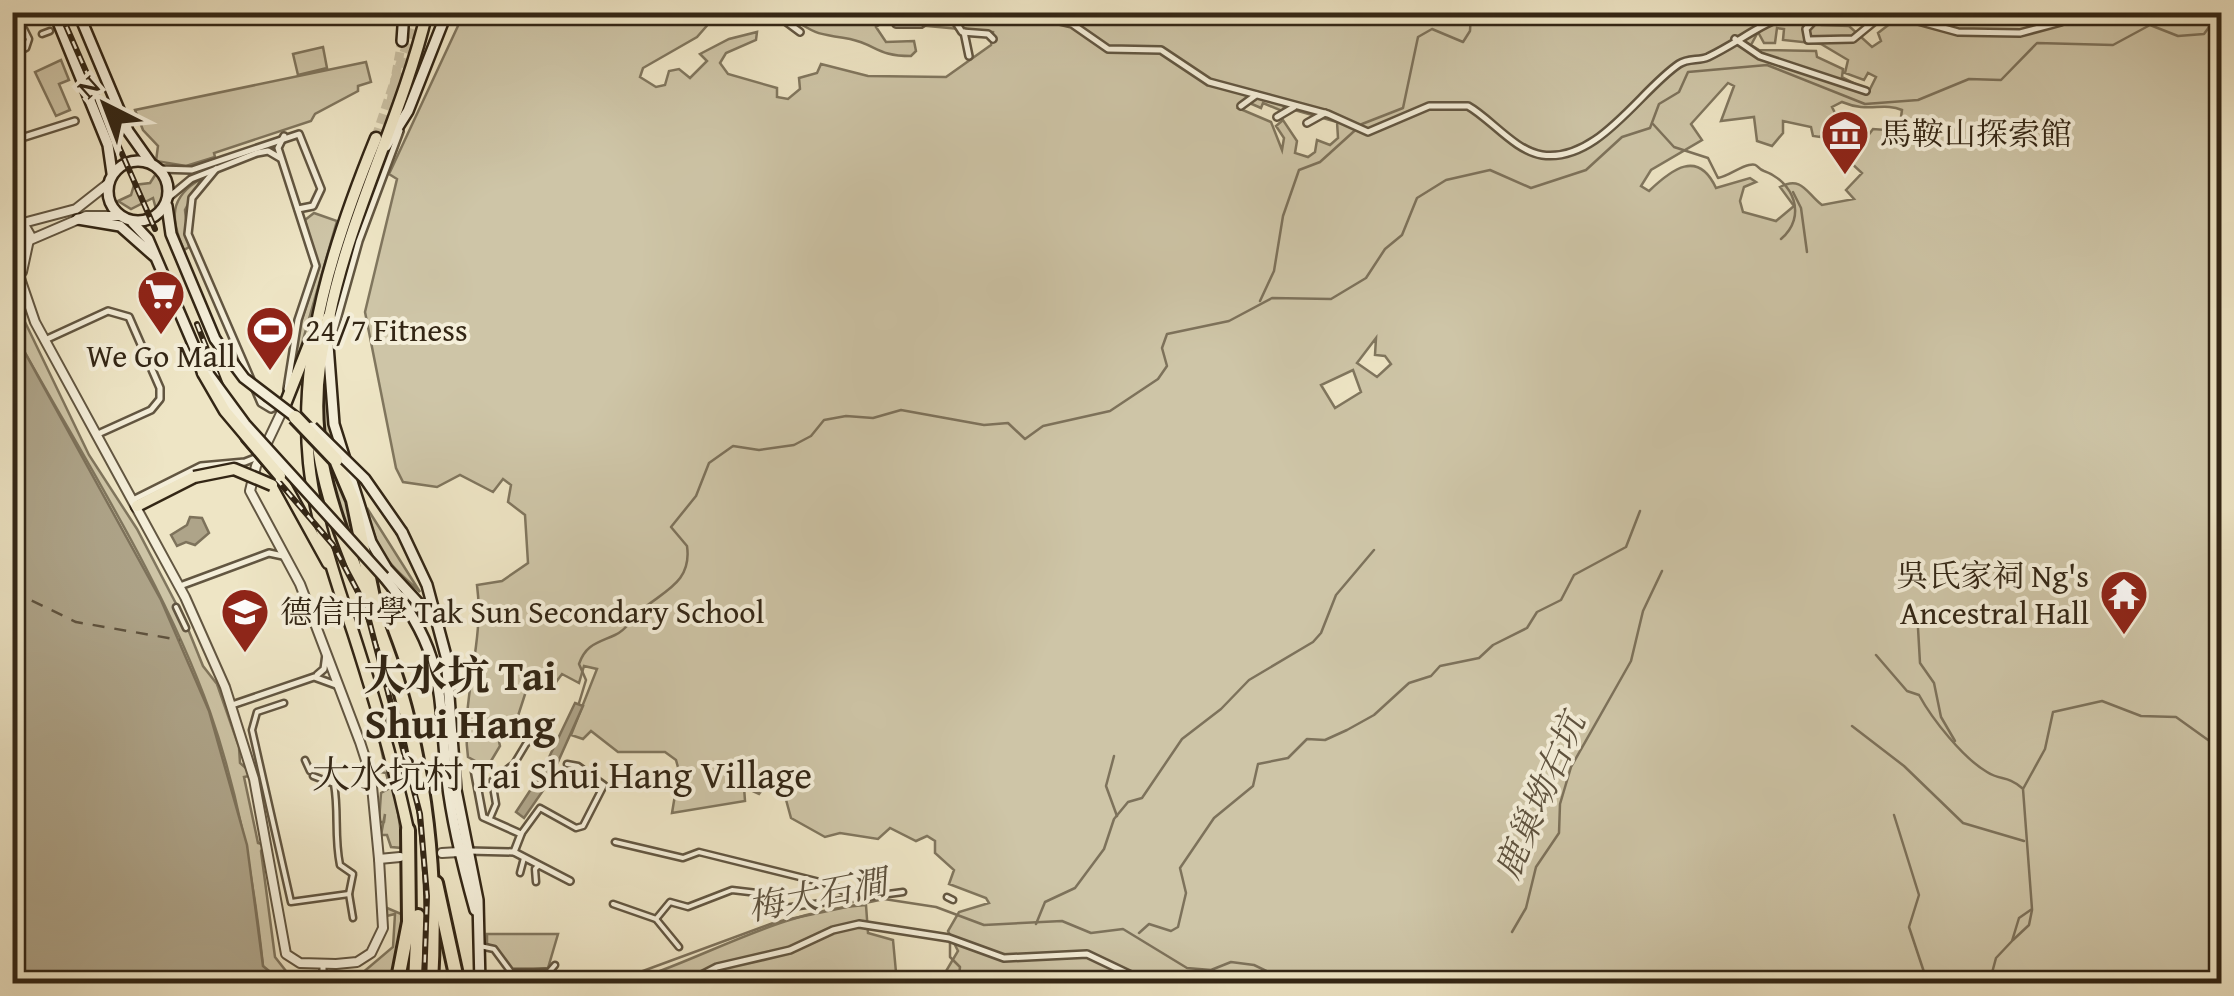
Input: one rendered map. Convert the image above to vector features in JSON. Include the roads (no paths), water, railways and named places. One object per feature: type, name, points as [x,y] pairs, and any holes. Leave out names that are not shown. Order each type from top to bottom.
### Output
[{"type":"highway","points":[[324,319],[317,384],[320,467],[342,543],[378,621]]},
{"type":"highway","points":[[295,417],[328,449],[347,484],[378,621],[420,765],[432,872],[432,981]]},
{"type":"highway","points":[[364,521],[364,547]]},
{"type":"highway","points":[[396,984],[404,958],[410,903],[408,830]]},
{"type":"highway","points":[[408,830],[418,907],[416,981]]},
{"type":"highway","points":[[432,872],[458,984]]},
{"type":"main road","points":[[54,12],[108,145],[109,201],[120,216],[131,221],[148,239],[198,360],[225,410],[296,507],[334,574]]},
{"type":"main road","points":[[78,12],[128,131],[168,182],[171,234],[215,339],[244,378],[346,458],[402,532],[424,576],[440,631],[448,723],[447,780],[480,932],[480,984]]},
{"type":"main road","points":[[402,41],[404,12]]},
{"type":"main road","points":[[284,403],[324,319],[427,12]]},
{"type":"main road","points":[[384,148],[404,120],[446,12]]},
{"type":"main road","points":[[376,138],[336,244],[308,387],[309,458],[334,574],[408,830]]},
{"type":"main road","points":[[110,180],[125,164],[155,166]]},
{"type":"main road","points":[[131,221],[153,218],[167,201]]},
{"type":"main road","points":[[78,219],[120,226],[156,257]]},
{"type":"main road","points":[[324,319],[334,424],[364,521],[381,561],[422,603],[440,631]]},
{"type":"main road","points":[[205,372],[246,424],[384,577],[416,620],[432,656],[448,723]]},
{"type":"main road","points":[[135,503],[194,477],[234,470],[276,480]]},
{"type":"street","points":[[17,12],[22,25]]},
{"type":"street","points":[[773,12],[800,32]]},
{"type":"street","points":[[906,12],[953,18],[975,12]]},
{"type":"street","points":[[1020,12],[1072,24],[1108,49],[1161,50],[1207,81],[1325,113],[1363,130],[1376,132],[1429,106],[1456,104],[1471,108],[1499,135],[1516,139],[1536,154],[1561,154],[1602,134],[1678,64],[1707,58],[1763,22],[1796,12]]},
{"type":"street","points":[[1822,12],[1806,29],[1808,40],[1854,38],[1880,17],[1896,15],[1958,32],[2020,33],[2061,22]]},
{"type":"street","points":[[896,24],[921,24],[933,16]]},
{"type":"street","points":[[953,18],[964,32],[969,56]]},
{"type":"street","points":[[12,27],[24,29],[29,39],[26,48],[12,56]]},
{"type":"street","points":[[42,34],[50,31]]},
{"type":"street","points":[[964,32],[988,34],[993,39]]},
{"type":"street","points":[[1735,39],[1760,56],[1866,91]]},
{"type":"street","points":[[1241,106],[1256,96]]},
{"type":"street","points":[[1277,116],[1294,107]]},
{"type":"street","points":[[1308,123],[1325,113]]},
{"type":"street","points":[[327,361],[358,241],[404,120]]},
{"type":"street","points":[[12,142],[75,121]]},
{"type":"street","points":[[155,166],[192,170],[284,136],[302,136],[320,194],[310,208],[298,209]]},
{"type":"street","points":[[120,216],[78,219],[12,254],[44,340],[194,614],[232,705],[267,839],[286,954],[295,962],[357,962],[380,942],[383,924],[370,776],[326,654],[288,562],[252,500],[250,485],[284,403],[298,320],[316,272],[278,143],[284,136]]},
{"type":"street","points":[[167,201],[185,182],[262,152],[273,152],[282,160]]},
{"type":"street","points":[[216,169],[190,204],[189,240],[261,402],[273,409],[284,403]]},
{"type":"street","points":[[18,222],[76,210],[110,180]]},
{"type":"street","points":[[12,212],[28,244],[22,281]]},
{"type":"street","points":[[44,340],[108,311],[129,318],[160,388],[160,399],[151,410],[97,434]]},
{"type":"street","points":[[135,503],[201,466],[245,462],[260,456]]},
{"type":"street","points":[[179,587],[269,553],[288,562]]},
{"type":"street","points":[[176,608],[186,628]]},
{"type":"street","points":[[182,620],[194,614]]},
{"type":"street","points":[[232,705],[314,676],[324,668],[326,654]]},
{"type":"street","points":[[314,676],[330,679],[338,686]]},
{"type":"street","points":[[284,702],[258,712],[252,730],[291,902],[349,894]]},
{"type":"street","points":[[490,818],[496,804],[492,780],[514,764],[526,744],[554,719]]},
{"type":"street","points":[[305,760],[312,774],[334,784],[338,809],[334,834],[340,864],[352,874],[352,918]]},
{"type":"street","points":[[514,852],[540,808],[576,828],[583,826],[604,785],[578,766],[566,764]]},
{"type":"street","points":[[474,770],[483,818],[522,834]]},
{"type":"street","points":[[615,842],[682,858],[699,852],[832,886],[854,897]]},
{"type":"street","points":[[442,853],[514,852],[570,881]]},
{"type":"street","points":[[379,859],[400,857]]},
{"type":"street","points":[[520,873],[524,858]]},
{"type":"street","points":[[536,882],[534,869],[539,865]]},
{"type":"street","points":[[656,919],[670,902],[688,907],[732,890],[766,894],[773,903]]},
{"type":"street","points":[[784,908],[903,892]]},
{"type":"street","points":[[613,904],[656,919],[679,947]]},
{"type":"street","points":[[684,984],[717,966],[790,950],[833,930],[859,924],[950,938],[1004,958],[1087,954],[1150,984]]},
{"type":"street","points":[[480,948],[494,949],[511,972],[550,972],[555,965]]},
{"type":"street","points":[[323,964],[323,982]]},
{"type":"waterway","points":[[1260,301],[1274,271],[1283,216],[1299,170],[1320,162],[1362,124],[1403,108],[1418,37],[1432,29],[1463,42],[1470,31],[1471,12]]},
{"type":"waterway","points":[[579,703],[586,680],[579,664],[585,652],[623,630],[681,576],[687,546],[671,527],[696,496],[709,463],[733,446],[759,450],[794,445],[811,436],[824,420],[846,416],[873,418],[901,410],[984,425],[1008,423],[1025,439],[1043,426],[1110,411],[1158,379],[1167,366],[1162,348],[1167,334],[1229,321],[1272,298],[1331,299],[1366,278],[1385,249],[1402,235],[1417,198],[1446,180],[1490,170],[1531,188],[1586,170],[1622,137],[1650,128],[1659,104],[1679,92],[1688,72],[1767,65],[1865,104],[1918,100],[1969,79],[2001,80],[2037,43],[2113,45],[2150,25],[2178,36],[2204,34],[2220,12]]},
{"type":"waterway","points":[[1653,124],[1674,147],[1708,158],[1718,178],[1754,165],[1783,183],[1794,200],[1795,210],[1794,220],[1781,239]]},
{"type":"waterway","points":[[1793,192],[1801,208],[1807,252]]},
{"type":"waterway","points":[[1139,933],[1149,924],[1171,931],[1178,927],[1186,893],[1180,868],[1214,818],[1253,786],[1258,764],[1288,758],[1307,739],[1325,740],[1347,730],[1374,715],[1409,683],[1431,676],[1440,666],[1479,658],[1493,645],[1527,628],[1537,612],[1561,600],[1574,575],[1626,547],[1640,511]]},
{"type":"waterway","points":[[1036,924],[1045,902],[1075,888],[1104,849],[1114,819],[1128,802],[1142,798],[1182,739],[1221,709],[1249,680],[1313,642],[1321,633],[1336,595],[1374,550]]},
{"type":"waterway","name":"鹿巢坳右坑","points":[[1512,932],[1526,908],[1536,867],[1559,833],[1560,804],[1571,767],[1631,661],[1643,611],[1662,571]]},
{"type":"waterway","points":[[1918,628],[1920,663],[1934,683],[1941,717],[1955,741]]},
{"type":"waterway","points":[[1876,655],[1907,691],[1919,695],[1958,748],[1987,772],[2022,788]]},
{"type":"waterway","points":[[1989,984],[1996,958],[2012,941],[2019,918],[2032,909],[2023,789],[2045,749],[2053,712],[2102,701],[2141,716],[2176,717],[2222,750]]},
{"type":"waterway","points":[[1852,726],[1904,766],[1963,823],[2024,841]]},
{"type":"waterway","points":[[1114,756],[1106,786],[1117,816]]},
{"type":"waterway","points":[[1894,815],[1919,895],[1909,927],[1928,984]]},
{"type":"waterway","name":"梅大石澗","points":[[632,975],[776,922],[884,899],[936,907],[984,925],[1062,921],[1091,933],[1123,929],[1187,968],[1211,970],[1231,962],[1254,965],[1275,975],[1309,975],[1328,984]]},
{"type":"waterway","points":[[2013,940],[2029,925],[2032,910]]},
{"type":"waterway","points":[[950,940],[950,957],[960,967],[958,984]]},
{"type":"waterway","points":[[2212,984],[2222,978]]},
{"type":"tunnel","points":[[376,138],[418,12]]},
{"type":"tunnel","points":[[391,101],[402,41]]},
{"type":"railway","points":[[60,12],[155,229]]},
{"type":"railway","points":[[197,324],[243,440],[333,545],[365,605],[420,814],[427,896],[424,984]]},
{"type":"place","name":"馬鞍山探索館","points":[[1845,176]]},
{"type":"place","name":"We Go Mall","points":[[161,336]]},
{"type":"place","name":"24/7 Fitness","points":[[270,372]]},
{"type":"place","name":"吳氏家祠 Ng's Ancestral Hall","points":[[2124,636]]},
{"type":"place","name":"德信中學 Tak Sun Secondary School","points":[[245,654]]},
{"type":"district","name":"大水坑 Tai Shui Hang","points":[[460,699]]},
{"type":"district","name":"大水坑村 Tai Shui Hang Village","points":[[562,775]]}]
